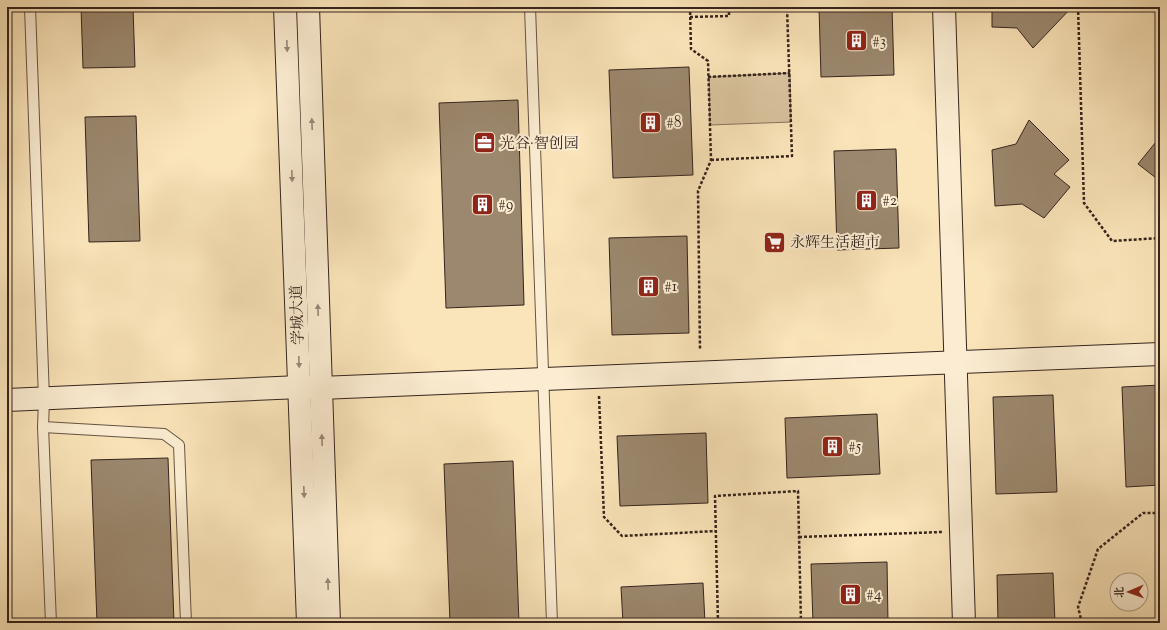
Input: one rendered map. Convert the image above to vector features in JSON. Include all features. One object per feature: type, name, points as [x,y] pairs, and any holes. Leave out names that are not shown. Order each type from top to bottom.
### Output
[{"type":"street","name":"学城大道","points":[[285,7],[310,388],[329,623]]},
{"type":"street","name":"学城大道","points":[[308,7],[310,388],[308,623]]},
{"type":"street","points":[[944,7],[964,623]]},
{"type":"street","points":[[7,400],[1160,354]]},
{"type":"lane","points":[[30,7],[44,399],[43,428],[51,623]]},
{"type":"lane","points":[[530,7],[552,623]]},
{"type":"lane","points":[[43,428],[164,434],[179,445],[186,623]]},
{"type":"path","points":[[690,7],[692,49],[708,61],[711,160],[698,192],[700,349]]},
{"type":"path","points":[[690,17],[729,16],[729,7]]},
{"type":"path","points":[[711,160],[792,156],[787,7]]},
{"type":"path","points":[[1078,7],[1084,203],[1112,241],[1160,238]]},
{"type":"path","points":[[708,77],[790,73]]},
{"type":"path","points":[[599,377],[604,517],[622,536],[716,531]]},
{"type":"path","points":[[718,623],[714,496],[798,492],[801,623]]},
{"type":"path","points":[[1082,623],[1078,607],[1098,549],[1143,513],[1160,513]]},
{"type":"path","points":[[799,537],[961,531]]},
{"type":"shaded area","points":[[790,73],[791,122],[710,125],[709,77]]},
{"type":"building","points":[[81,7],[133,7],[135,67],[83,68]]},
{"type":"building","name":"#3","points":[[819,7],[892,7],[894,75],[821,77]]},
{"type":"building","points":[[992,7],[1072,7],[1033,48],[1017,28],[992,27]]},
{"type":"building","name":"#8","points":[[689,67],[693,175],[613,178],[609,70]]},
{"type":"building","name":"#9","points":[[518,100],[524,305],[446,308],[439,103]]},
{"type":"building","points":[[136,116],[140,241],[89,242],[85,117]]},
{"type":"building","points":[[1029,120],[1069,160],[1054,174],[1070,187],[1044,218],[1022,204],[995,206],[992,150],[1016,144]]},
{"type":"building","points":[[1160,137],[1160,181],[1138,164]]},
{"type":"building","name":"#2","points":[[896,149],[899,248],[837,250],[834,151]]},
{"type":"building","name":"#1","points":[[687,236],[689,333],[612,335],[609,238]]},
{"type":"building","points":[[1160,385],[1160,485],[1126,487],[1122,387]]},
{"type":"building","points":[[1053,395],[1057,492],[996,494],[993,397]]},
{"type":"building","name":"#5","points":[[877,414],[880,474],[787,478],[785,418]]},
{"type":"building","points":[[706,433],[708,503],[620,506],[617,436]]},
{"type":"building","points":[[168,458],[174,623],[97,623],[91,460]]},
{"type":"building","points":[[513,461],[519,623],[450,623],[444,464]]},
{"type":"building","name":"#4","points":[[887,562],[888,623],[813,623],[811,564]]},
{"type":"building","points":[[1053,573],[1055,623],[998,623],[997,575]]},
{"type":"building","points":[[703,583],[705,623],[623,623],[621,587]]},
{"type":"place","name":"#3","points":[[856,41]]},
{"type":"place","name":"#8","points":[[651,122]]},
{"type":"place","name":"光谷·智创园","points":[[484,143]]},
{"type":"place","name":"#2","points":[[866,200]]},
{"type":"place","name":"#9","points":[[482,204]]},
{"type":"place","name":"永辉生活超市","points":[[775,242]]},
{"type":"place","name":"#1","points":[[649,286]]},
{"type":"place","name":"#5","points":[[832,446]]},
{"type":"place","name":"#4","points":[[850,594]]}]
